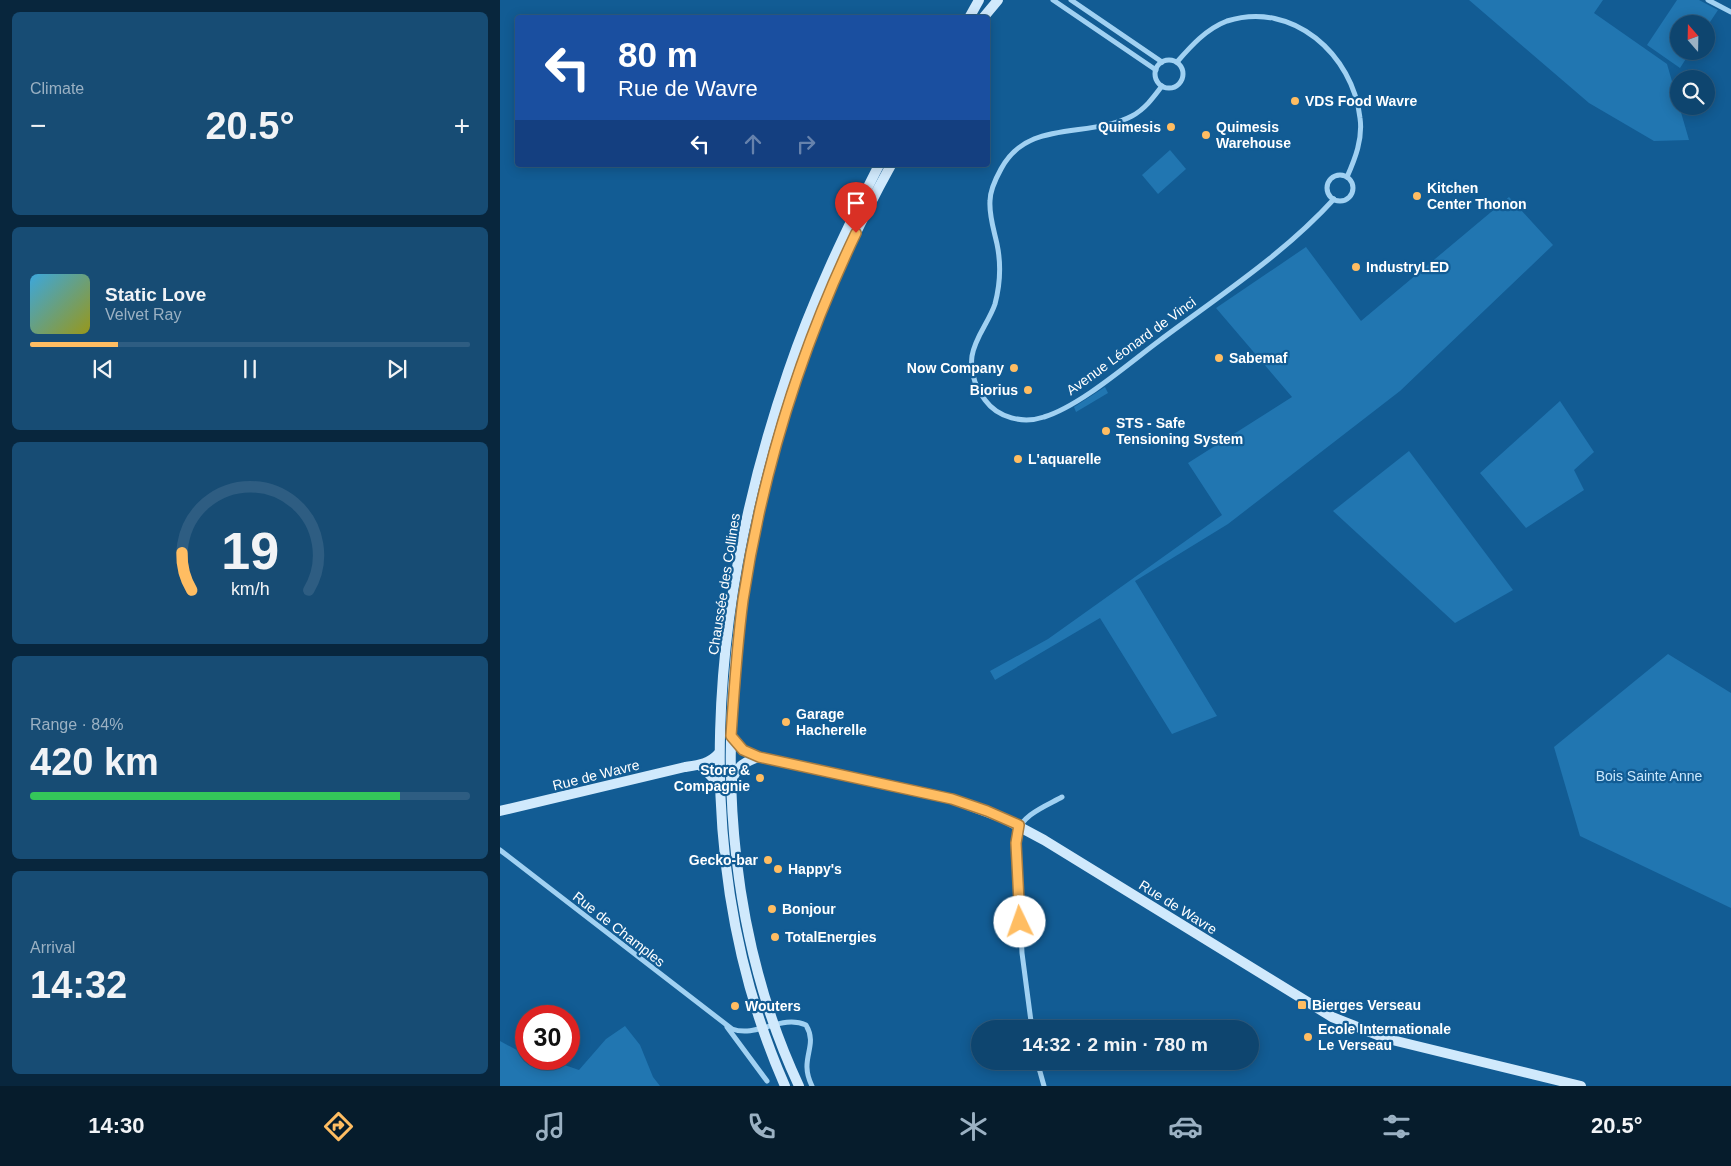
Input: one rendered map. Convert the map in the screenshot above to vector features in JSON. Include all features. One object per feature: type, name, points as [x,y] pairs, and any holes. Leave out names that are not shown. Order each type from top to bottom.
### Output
[{"type":"main road","points":[[971,15],[979,0]]},
{"type":"main road","points":[[986,15],[998,0]]},
{"type":"main road","name":"Chaussée des Collines","points":[[785,1086],[762,1028],[745,970],[728,883],[719,784],[724,671],[731,616],[751,501],[788,371],[835,256],[878,167]]},
{"type":"main road","name":"Chaussée des Collines","points":[[730,786],[731,736],[743,601],[761,505],[798,377],[839,269],[890,167]]},
{"type":"main road","name":"Rue de Wavre","points":[[731,736],[743,750],[759,757],[952,799],[1019,825],[1332,1017],[1388,1038],[1581,1086]]},
{"type":"main road","name":"Rue de Wavre","points":[[500,811],[700,765],[708,762],[719,752]]},
{"type":"main road","points":[[759,757],[743,763],[738,768],[730,786],[737,866],[745,920],[775,1024],[799,1086]]},
{"type":"main road","points":[[700,765],[719,784]]},
{"type":"street","points":[[1053,0],[1156,70]]},
{"type":"street","points":[[1071,0],[1162,62]]},
{"type":"street","points":[[1708,0],[1731,12]]},
{"type":"street","name":"Avenue Léonard de Vinci","points":[[1162,86],[1150,104],[1132,116],[1090,129],[1047,133],[1028,141],[1014,151],[1002,166],[989,200],[998,248],[998,284],[994,305],[972,356],[972,374],[979,392],[999,413],[1016,419],[1033,419],[1052,414],[1075,401],[1107,380],[1288,245],[1334,199],[1343,201],[1352,194],[1352,182],[1347,177],[1359,140],[1361,120],[1357,101],[1344,67],[1334,52],[1316,36],[1296,23],[1274,16],[1251,16],[1227,20],[1209,30],[1177,62]]},
{"type":"street","points":[[1168,60],[1177,62],[1184,72],[1181,82],[1172,88],[1162,86],[1156,78],[1156,70],[1162,62],[1168,60]]},
{"type":"street","points":[[1334,199],[1328,192],[1329,182],[1338,176],[1347,177]]},
{"type":"street","points":[[1031,1020],[1022,953],[1016,843],[1019,825],[1062,797]]},
{"type":"street","name":"Rue de Champles","points":[[500,850],[725,1025],[739,1032],[775,1024]]},
{"type":"street","points":[[775,1024],[793,1020],[806,1025],[812,1040],[805,1067],[812,1086]]},
{"type":"street","name":"Rue de Champles","points":[[725,1025],[767,1081]]},
{"type":"street","points":[[1040,1070],[1044,1086]]},
{"type":"green space","points":[[1469,0],[1603,0],[1594,13],[1667,64],[1670,74],[1670,115],[1682,115],[1689,140],[1654,141],[1589,103]]},
{"type":"green space","points":[[1677,0],[1699,0],[1718,10],[1715,15],[1670,15],[1670,60],[1685,60],[1680,68],[1647,45]]},
{"type":"green space","points":[[1170,150],[1186,169],[1158,194],[1142,175]]},
{"type":"green space","points":[[1509,197],[1553,245],[1400,391],[1228,524],[1135,581],[1217,716],[1172,734],[1100,618],[995,680],[990,671],[1048,639],[1222,515],[1188,463],[1292,397],[1216,308],[1306,247],[1361,321]]},
{"type":"green space","points":[[1105,387],[1108,393],[1076,412],[1074,407]]},
{"type":"green space","points":[[1560,401],[1594,452],[1574,470],[1584,490],[1526,528],[1480,473]]},
{"type":"green space","points":[[1409,451],[1513,590],[1455,623],[1333,511]]},
{"type":"green space","name":"Bois Sainte Anne","points":[[1668,654],[1731,693],[1731,908],[1580,836],[1554,747]]},
{"type":"green space","points":[[625,1026],[640,1045],[653,1077],[660,1086],[500,1086],[500,1041],[515,1049],[515,1070],[580,1070],[606,1039]]},
{"type":"place","name":"VDS Food Wavre","points":[[1295,101]]},
{"type":"place","name":"Quimesis","points":[[1171,127]]},
{"type":"place","name":"Quimesis Warehouse","points":[[1206,135]]},
{"type":"place","name":"Kitchen Center Thonon","points":[[1417,196]]},
{"type":"place","name":"IndustryLED","points":[[1356,267]]},
{"type":"place","name":"Sabemaf","points":[[1219,358]]},
{"type":"place","name":"Now Company","points":[[1014,368]]},
{"type":"place","name":"Biorius","points":[[1028,390]]},
{"type":"place","name":"STS - Safe Tensioning System","points":[[1106,431]]},
{"type":"place","name":"L'aquarelle","points":[[1018,459]]},
{"type":"place","name":"Garage Hacherelle","points":[[786,722]]},
{"type":"place","name":"Store & Compagnie","points":[[760,778]]},
{"type":"place","name":"Gecko-bar","points":[[768,860]]},
{"type":"place","name":"Happy's","points":[[778,869]]},
{"type":"place","name":"Bonjour","points":[[772,909]]},
{"type":"place","name":"TotalEnergies","points":[[775,937]]},
{"type":"place","name":"Bierges Verseau","points":[[1302,1005]]},
{"type":"place","name":"Wouters","points":[[735,1006]]},
{"type":"place","name":"Ecole Internationale Le Verseau","points":[[1308,1037]]},
{"type":"route","points":[[856,233],[826,301],[798,377],[776,446],[761,505],[743,601],[735,673],[731,736],[743,750],[759,757],[952,799],[1019,825],[1016,843],[1020,922]]}]
